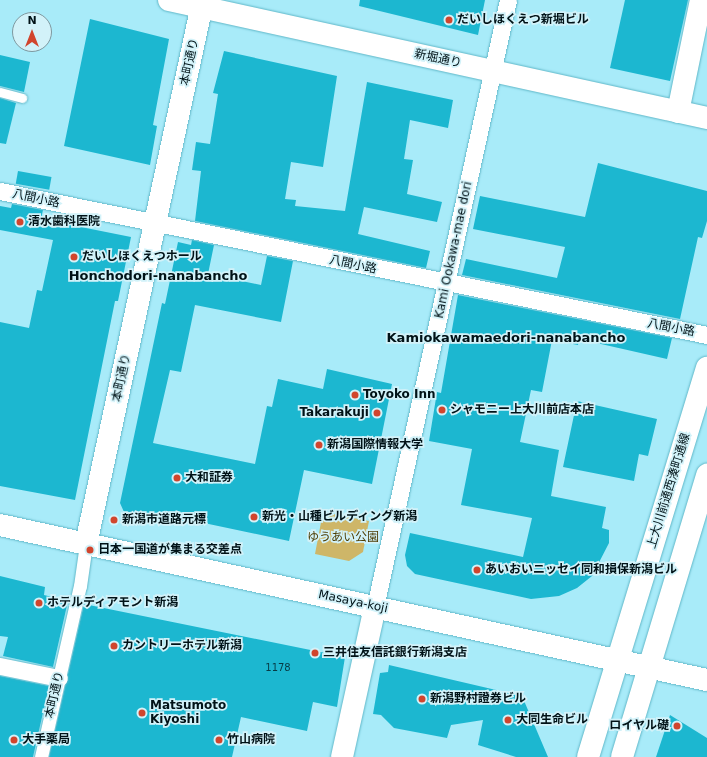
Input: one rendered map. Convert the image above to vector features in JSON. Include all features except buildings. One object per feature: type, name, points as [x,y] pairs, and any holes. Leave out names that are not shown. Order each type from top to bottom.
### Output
[{"type":"main road","name":"新堀通り","points":[[169,0],[202,4],[492,71],[707,118]]},
{"type":"main road","points":[[678,112],[701,0]]},
{"type":"main road","name":"本町通り","points":[[86,544],[202,4]]},
{"type":"main road","name":"上大川前通西湊町通線","points":[[588,757],[707,368]]},
{"type":"main road","points":[[622,757],[707,475]]},
{"type":"main road","name":"Masaya-koji","points":[[0,525],[707,680]]},
{"type":"main road","name":"Kami Ookawa-mae dori","points":[[342,757],[375,607]]},
{"type":"street","name":"Kami Ookawa-mae dori","points":[[375,607],[508,0]]},
{"type":"street","name":"八間小路","points":[[0,192],[446,284],[707,335]]},
{"type":"street","name":"本町通り","points":[[41,757],[80,586],[86,544]]},
{"type":"street","points":[[0,666],[59,678]]},
{"type":"lane","points":[[0,92],[22,98]]},
{"type":"green space","name":"ゆうあい公園","points":[[323,512],[369,521],[363,552],[349,561],[315,554]]},
{"type":"place","name":"だいしほくえつ新堀ビル","points":[[449,20]]},
{"type":"place","name":"清水歯科医院","points":[[20,222]]},
{"type":"place","name":"だいしほくえつホール","points":[[74,257]]},
{"type":"place","name":"Toyoko Inn","points":[[355,395]]},
{"type":"place","name":"シャモニー上大川前店本店","points":[[442,410]]},
{"type":"place","name":"Takarakuji","points":[[377,413]]},
{"type":"place","name":"新潟国際情報大学","points":[[319,445]]},
{"type":"place","name":"大和証券","points":[[177,478]]},
{"type":"place","name":"新光・山種ビルディング新潟","points":[[254,517]]},
{"type":"place","name":"新潟市道路元標","points":[[114,520]]},
{"type":"place","name":"日本一国道が集まる交差点","points":[[90,550]]},
{"type":"place","name":"あいおいニッセイ同和損保新潟ビル","points":[[477,570]]},
{"type":"place","name":"ホテルディアモント新潟","points":[[39,603]]},
{"type":"place","name":"カントリーホテル新潟","points":[[114,646]]},
{"type":"place","name":"三井住友信託銀行新潟支店","points":[[315,653]]},
{"type":"place","name":"新潟野村證券ビル","points":[[422,699]]},
{"type":"place","name":"Matsumoto Kiyoshi","points":[[142,713]]},
{"type":"place","name":"大同生命ビル","points":[[508,720]]},
{"type":"place","name":"ロイヤル礎","points":[[677,726]]},
{"type":"place","name":"大手薬局","points":[[14,740]]},
{"type":"place","name":"竹山病院","points":[[219,740]]},
{"type":"district","name":"Honchodori-nanabancho","points":[[158,276]]},
{"type":"district","name":"Kamiokawamaedori-nanabancho","points":[[506,338]]}]
